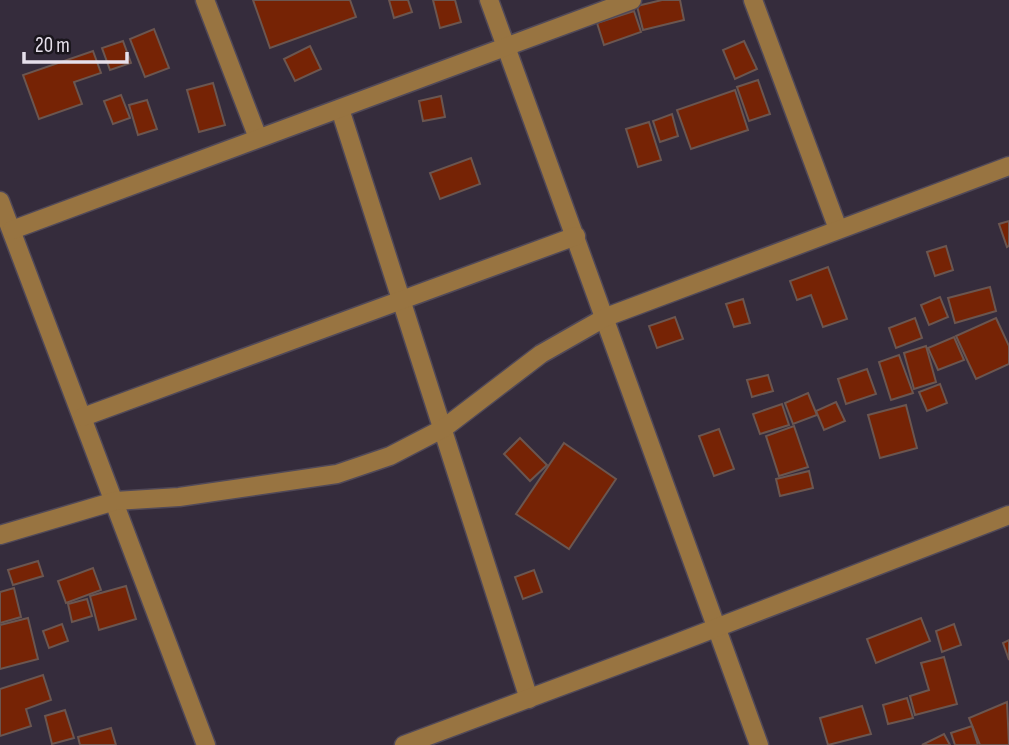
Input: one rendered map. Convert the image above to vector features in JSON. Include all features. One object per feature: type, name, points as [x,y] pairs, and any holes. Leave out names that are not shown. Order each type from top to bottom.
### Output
[{"type":"street","points":[[205,0],[258,138]]},
{"type":"street","points":[[489,0],[759,745]]},
{"type":"street","points":[[12,230],[632,0]]},
{"type":"street","points":[[753,0],[838,229]]},
{"type":"street","points":[[340,109],[529,699]]},
{"type":"street","points":[[0,535],[114,501],[178,497],[337,474],[390,456],[443,428],[541,354],[606,317],[1009,166]]},
{"type":"street","points":[[0,201],[206,745]]},
{"type":"street","points":[[83,417],[576,236]]},
{"type":"street","points":[[404,745],[1009,515]]},
{"type":"building","points":[[253,0],[350,0],[356,17],[270,48]]},
{"type":"building","points":[[389,0],[408,0],[412,12],[394,18]]},
{"type":"building","points":[[433,0],[455,0],[461,22],[440,28]]},
{"type":"building","points":[[662,0],[680,0],[684,20],[643,30],[637,6]]},
{"type":"building","points":[[634,11],[641,32],[604,45],[597,23]]},
{"type":"building","points":[[154,29],[169,68],[145,77],[130,39]]},
{"type":"building","points":[[123,41],[131,63],[110,70],[102,48]]},
{"type":"building","points":[[744,41],[757,69],[735,79],[723,50]]},
{"type":"building","points":[[310,46],[321,69],[295,81],[284,59]]},
{"type":"building","points":[[93,51],[101,73],[74,82],[82,104],[39,119],[23,75]]},
{"type":"building","points":[[758,80],[770,114],[749,121],[737,87]]},
{"type":"building","points":[[213,83],[225,125],[199,132],[187,90]]},
{"type":"building","points":[[735,90],[748,130],[691,149],[677,110]]},
{"type":"building","points":[[121,95],[130,118],[113,124],[104,101]]},
{"type":"building","points":[[441,96],[445,117],[423,121],[419,101]]},
{"type":"building","points":[[147,100],[157,129],[138,135],[129,105]]},
{"type":"building","points":[[672,114],[678,136],[660,142],[653,121]]},
{"type":"building","points":[[649,122],[661,160],[638,167],[626,129]]},
{"type":"building","points":[[471,158],[480,184],[440,199],[430,173]]},
{"type":"building","points":[[1009,221],[1009,246],[1007,247],[999,224]]},
{"type":"building","points":[[946,246],[953,270],[935,276],[927,252]]},
{"type":"building","points":[[828,267],[847,319],[823,327],[811,295],[797,300],[790,281]]},
{"type":"building","points":[[990,287],[996,311],[955,323],[948,298]]},
{"type":"building","points":[[940,297],[948,317],[929,325],[921,305]]},
{"type":"building","points":[[743,299],[750,323],[734,327],[726,304]]},
{"type":"building","points":[[675,317],[683,339],[657,348],[649,326]]},
{"type":"building","points":[[915,318],[922,338],[896,348],[889,328]]},
{"type":"building","points":[[996,318],[1009,346],[1009,364],[976,379],[956,336]]},
{"type":"building","points":[[954,337],[964,360],[938,370],[928,348]]},
{"type":"building","points":[[926,346],[936,382],[914,389],[904,353]]},
{"type":"building","points":[[899,355],[913,393],[891,400],[879,362]]},
{"type":"building","points":[[867,369],[876,394],[846,404],[838,379]]},
{"type":"building","points":[[768,375],[773,391],[752,397],[747,380]]},
{"type":"building","points":[[940,384],[947,403],[927,411],[919,392]]},
{"type":"building","points":[[808,393],[817,415],[793,424],[785,403]]},
{"type":"building","points":[[836,402],[845,421],[824,430],[816,411]]},
{"type":"building","points":[[782,404],[789,425],[760,434],[753,414]]},
{"type":"building","points":[[906,405],[917,448],[880,458],[868,415]]},
{"type":"building","points":[[794,426],[808,467],[779,476],[766,436]]},
{"type":"building","points":[[719,429],[734,469],[714,476],[699,436]]},
{"type":"building","points":[[520,438],[547,465],[530,481],[504,454]]},
{"type":"building","points":[[564,443],[616,479],[569,549],[516,514]]},
{"type":"building","points":[[809,471],[813,488],[780,496],[776,479]]},
{"type":"building","points":[[38,561],[43,576],[13,585],[8,570]]},
{"type":"building","points":[[93,568],[101,590],[66,603],[58,581]]},
{"type":"building","points":[[534,570],[542,592],[523,599],[515,577]]},
{"type":"building","points":[[126,586],[136,619],[99,630],[90,596]]},
{"type":"building","points":[[14,588],[21,617],[0,623],[0,592]]},
{"type":"building","points":[[87,599],[92,616],[72,622],[68,604]]},
{"type":"building","points":[[28,618],[38,659],[0,669],[0,625]]},
{"type":"building","points":[[921,618],[930,641],[876,663],[867,639]]},
{"type":"building","points":[[62,624],[68,641],[49,648],[43,631]]},
{"type":"building","points":[[954,624],[961,645],[942,652],[936,631]]},
{"type":"building","points":[[1009,640],[1009,660],[1003,643]]},
{"type":"building","points":[[944,657],[957,704],[915,715],[910,696],[929,690],[921,663]]},
{"type":"building","points":[[43,675],[51,700],[26,709],[31,726],[0,736],[0,689]]},
{"type":"building","points":[[907,698],[913,718],[888,724],[883,705]]},
{"type":"building","points":[[1007,702],[1009,745],[980,745],[969,718]]},
{"type":"building","points":[[862,706],[871,734],[828,745],[820,718]]},
{"type":"building","points":[[65,710],[74,738],[52,744],[45,716]]},
{"type":"building","points":[[972,726],[978,745],[955,745],[951,733]]},
{"type":"building","points":[[111,728],[116,745],[80,745],[78,737]]},
{"type":"building","points":[[944,734],[950,745],[922,745]]}]
